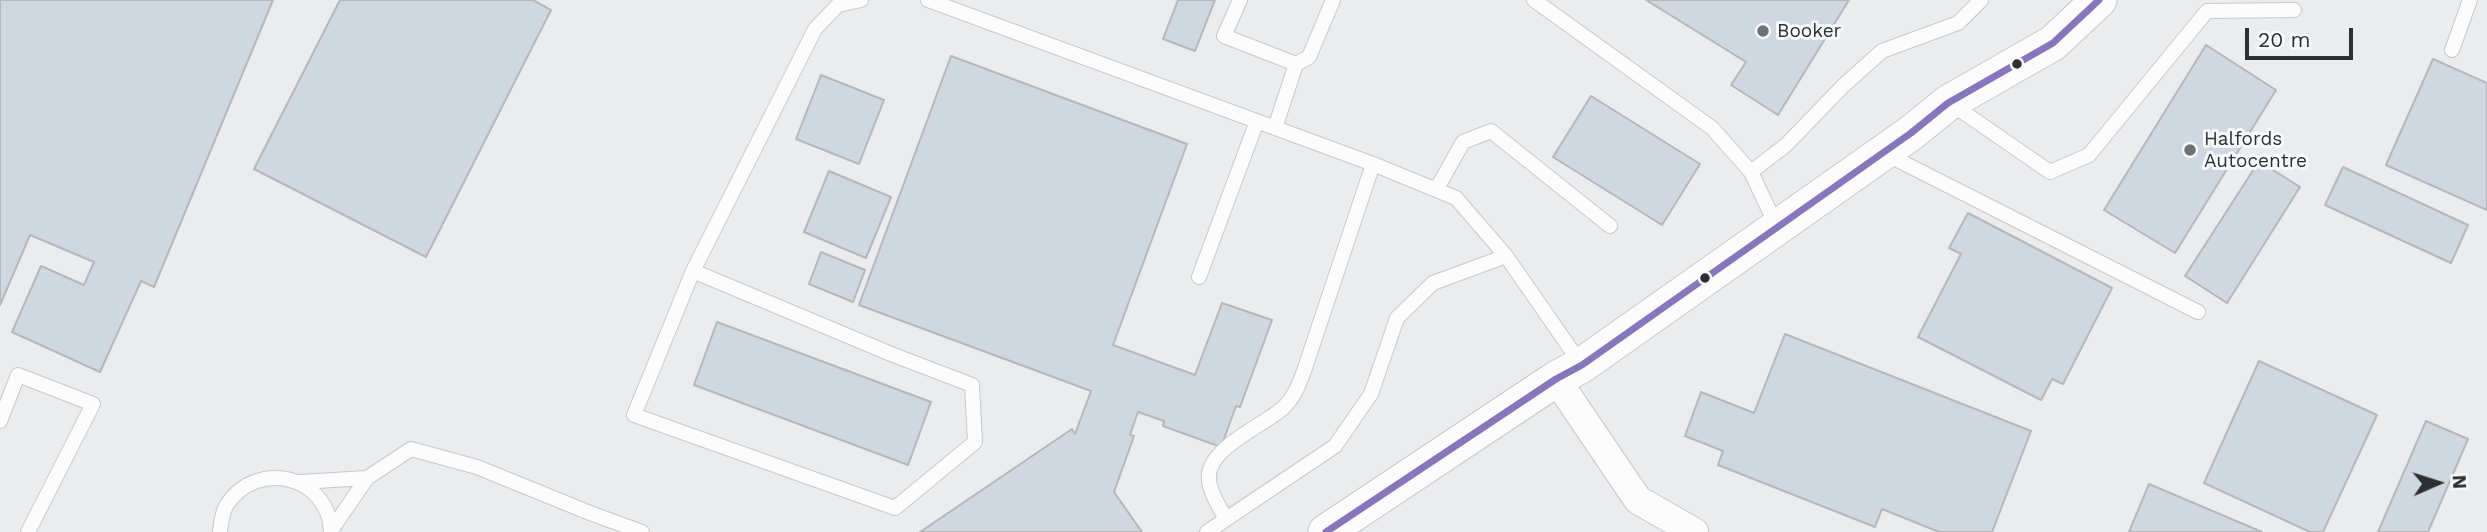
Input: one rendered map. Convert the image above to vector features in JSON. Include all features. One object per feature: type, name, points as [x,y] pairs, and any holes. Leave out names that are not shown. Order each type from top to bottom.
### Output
[{"type":"street","points":[[1326,532],[1569,372],[1883,152],[1948,103],[2053,43],[2099,0]]},
{"type":"street","points":[[1569,372],[1638,500],[1694,532]]},
{"type":"lane","points":[[693,271],[972,385],[975,442],[895,508],[634,415],[693,271],[815,29],[838,5],[861,0]]},
{"type":"lane","points":[[928,0],[1373,164],[1455,198],[1506,256],[1569,372]]},
{"type":"lane","points":[[1240,0],[1224,36],[1296,64]]},
{"type":"lane","points":[[1275,128],[1296,64],[1308,57],[1333,0]]},
{"type":"lane","points":[[1534,0],[1712,128],[1751,172],[1777,227]]},
{"type":"lane","points":[[1751,172],[1786,145],[1843,86],[1882,51],[1958,23],[1981,0]]},
{"type":"lane","points":[[2452,50],[2470,0]]},
{"type":"lane","points":[[1948,103],[2050,172],[2089,155],[2207,10],[2294,10]]},
{"type":"lane","points":[[1199,277],[1257,121]]},
{"type":"lane","points":[[1436,190],[1464,142],[1491,131],[1611,226]]},
{"type":"lane","points":[[1883,152],[2198,312]]},
{"type":"lane","points":[[1226,519],[1209,480],[1210,466],[1217,454],[1284,407],[1294,394],[1373,164]]},
{"type":"lane","points":[[1207,532],[1335,446],[1371,394],[1396,318],[1433,283],[1506,256]]},
{"type":"lane","points":[[0,421],[18,375],[93,404],[28,532]]},
{"type":"lane","points":[[332,531],[367,478],[411,449],[477,467],[642,532]]},
{"type":"lane","points":[[219,532],[225,507],[244,485],[272,476],[300,482],[367,478]]},
{"type":"lane","points":[[300,482],[323,501],[332,531]]},
{"type":"building","points":[[0,0],[273,0],[154,287],[141,281],[100,372],[12,332],[41,266],[84,285],[94,262],[30,235],[0,305]]},
{"type":"building","points":[[340,0],[533,0],[551,10],[426,257],[254,169]]},
{"type":"building","points":[[1178,0],[1215,0],[1195,51],[1163,39]]},
{"type":"building","name":"Booker","points":[[1646,0],[1849,0],[1778,115],[1731,85],[1746,62]]},
{"type":"building","name":"Halfords Autocentre","points":[[2206,45],[2276,90],[2175,253],[2104,210]]},
{"type":"building","points":[[951,56],[1187,144],[1113,345],[1195,375],[1222,303],[1272,320],[1240,407],[1236,406],[1221,447],[1163,426],[1164,421],[1138,412],[1130,435],[1134,436],[1114,492],[1142,532],[920,532],[1072,429],[1075,434],[1091,391],[859,305]]},
{"type":"building","points":[[2433,59],[2487,83],[2487,210],[2386,165]]},
{"type":"building","points":[[821,75],[884,100],[859,164],[796,139]]},
{"type":"building","points":[[1591,96],[1700,164],[1662,225],[1553,157]]},
{"type":"building","points":[[2259,161],[2300,187],[2227,303],[2185,276]]},
{"type":"building","points":[[2343,167],[2468,225],[2451,263],[2325,205]]},
{"type":"building","points":[[829,171],[891,197],[866,258],[804,232]]},
{"type":"building","points":[[1968,213],[2112,288],[2063,384],[2052,379],[2041,400],[1918,337],[1961,254],[1949,248]]},
{"type":"building","points":[[821,252],[865,270],[853,302],[809,284]]},
{"type":"building","points":[[717,322],[931,402],[908,465],[694,385]]},
{"type":"building","points":[[1785,334],[2031,431],[1992,532],[1939,532],[1882,509],[1875,527],[1718,465],[1723,451],[1685,436],[1701,392],[1754,413]]},
{"type":"building","points":[[2259,361],[2377,415],[2323,532],[2310,532],[2204,483]]},
{"type":"building","points":[[2426,421],[2468,439],[2428,532],[2378,532]]},
{"type":"building","points":[[2149,484],[2262,532],[2129,532]]},
{"type":"transit line","points":[[1326,532],[1556,379],[1582,365],[1911,133],[1948,103],[2053,43],[2099,0]]},
{"type":"place","name":"Booker","points":[[1763,31]]},
{"type":"place","name":"Halfords Autocentre","points":[[2190,150]]}]
